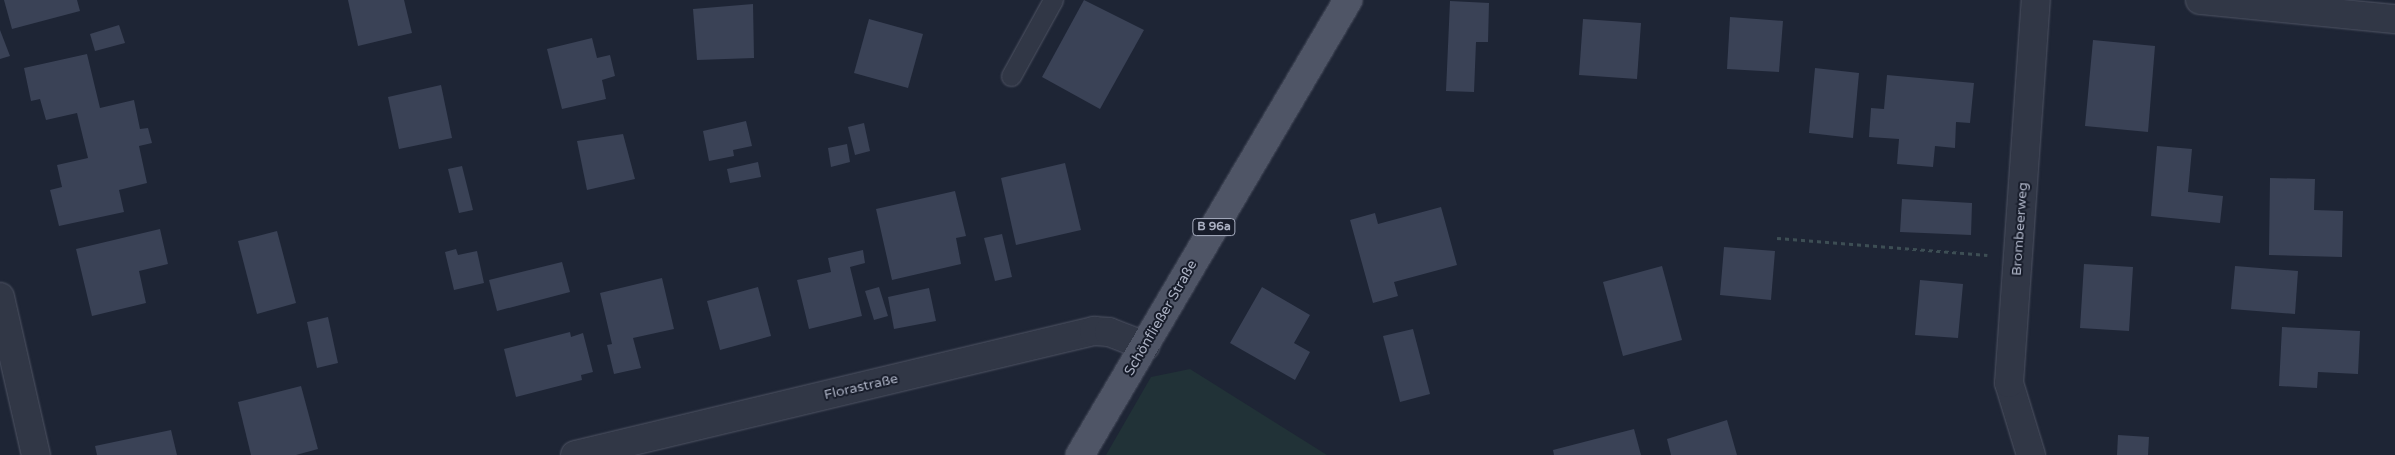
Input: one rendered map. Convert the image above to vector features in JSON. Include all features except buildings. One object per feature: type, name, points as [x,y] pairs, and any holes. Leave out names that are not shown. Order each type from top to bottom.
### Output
[{"type":"main road","name":"Schönfließer Straße","points":[[1080,455],[1348,0]]},
{"type":"street","name":"Brombeerweg","points":[[2031,455],[2009,383],[2036,0]]},
{"type":"street","points":[[2200,0],[2395,19]]},
{"type":"street","points":[[0,297],[36,455]]},
{"type":"street","name":"Florastraße","points":[[575,455],[1094,331],[1109,332],[1145,346]]},
{"type":"lane","points":[[1011,76],[1053,0]]},
{"type":"path","points":[[1777,238],[2018,257]]},
{"type":"shaded area","points":[[1190,369],[1327,455],[1106,455],[1151,377]]}]
